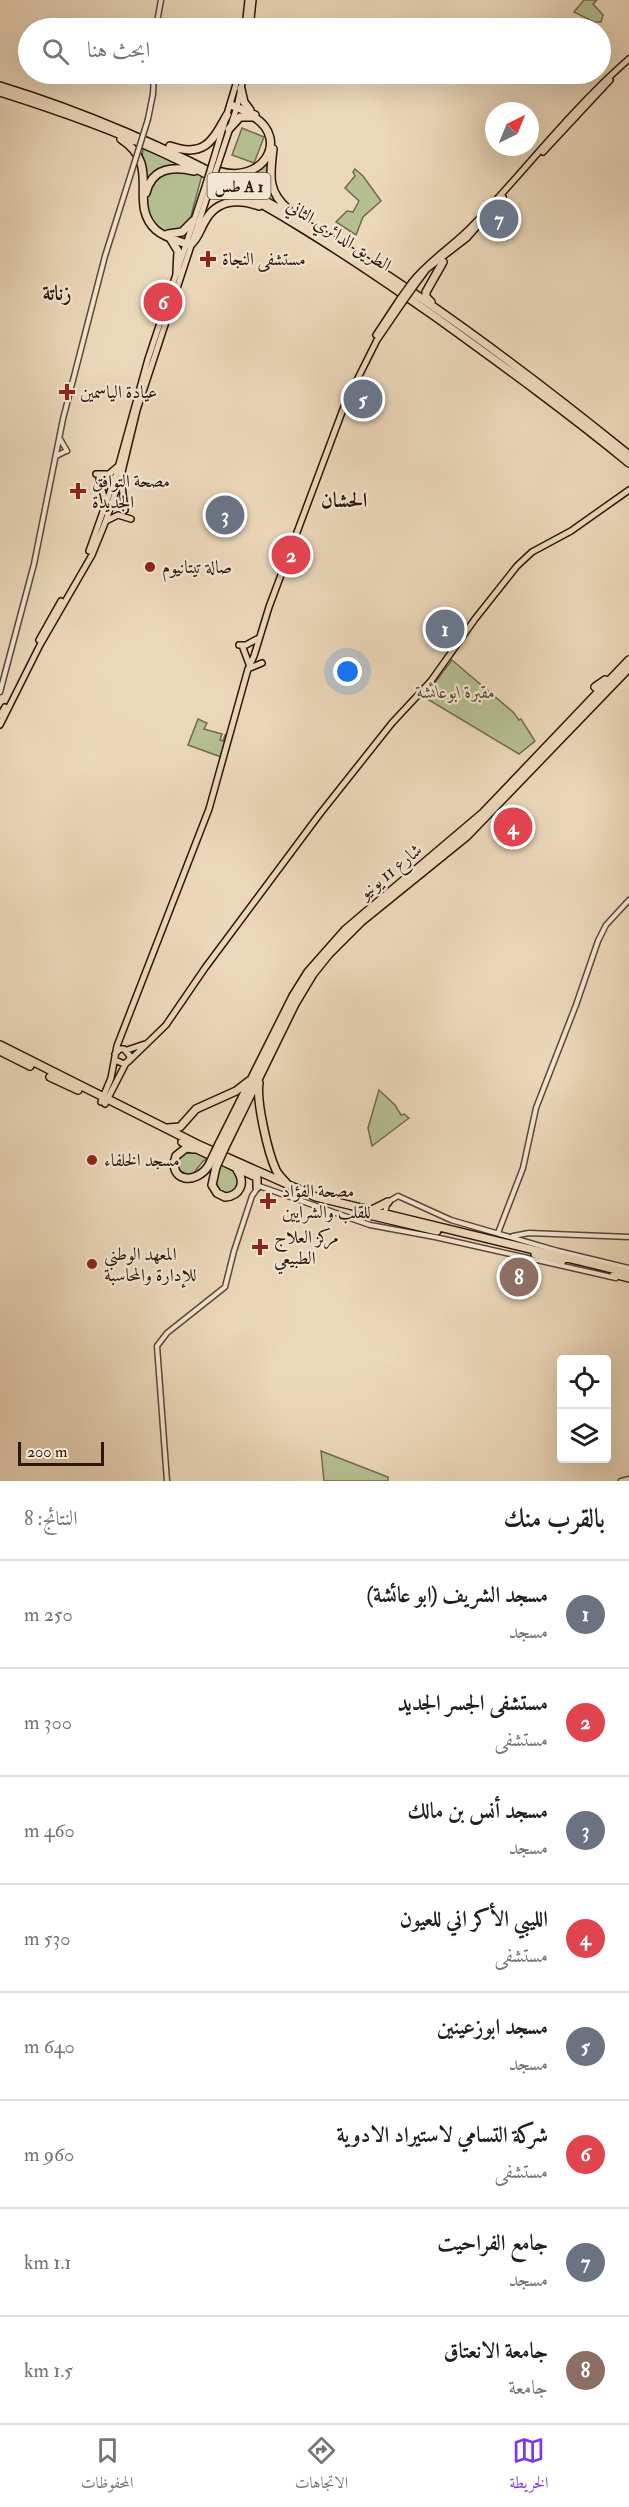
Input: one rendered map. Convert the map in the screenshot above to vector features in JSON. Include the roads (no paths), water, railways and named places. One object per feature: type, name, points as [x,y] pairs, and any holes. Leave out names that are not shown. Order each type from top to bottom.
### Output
[{"type":"highway","name":"الطريق الدائري الثاني","points":[[0,86],[83,113],[193,161],[365,260],[564,402],[627,453]]},
{"type":"highway","points":[[241,89],[244,102],[265,122],[273,140],[269,176],[272,191],[294,219]]},
{"type":"highway","name":"الطريق الدائري الثاني","points":[[0,92],[107,129],[163,153],[294,219],[484,352],[558,406],[629,463]]},
{"type":"highway","points":[[234,106],[252,112]]},
{"type":"highway","points":[[153,143],[184,150],[199,149],[213,140],[227,115]]},
{"type":"highway","points":[[193,161],[234,175],[242,175],[256,169],[268,153],[270,146],[267,130],[258,119],[250,115],[240,117],[229,129]]},
{"type":"highway","points":[[107,129],[131,146],[139,155],[143,168],[143,201],[147,215],[157,230],[170,238],[188,244],[195,241],[211,211],[226,203],[245,202],[294,219]]},
{"type":"highway","points":[[193,221],[178,234],[161,231],[147,207],[145,198],[148,184],[158,173],[169,168],[180,168],[211,177]]},
{"type":"highway","points":[[170,238],[178,251],[177,272]]},
{"type":"highway","points":[[443,262],[425,295],[458,325]]},
{"type":"highway","name":"شارع 11 يونيو","points":[[212,1166],[259,1072],[313,974],[362,921],[483,813],[629,660]]},
{"type":"highway","name":"شارع 11 يونيو","points":[[259,1072],[293,996],[305,976],[325,951],[360,915],[467,836],[629,668]]},
{"type":"highway","points":[[595,687],[617,672]]},
{"type":"highway","points":[[414,865],[434,855]]},
{"type":"highway","points":[[325,951],[336,932]]},
{"type":"highway","points":[[0,1045],[196,1149],[257,1178],[315,1201],[629,1273]]},
{"type":"highway","points":[[0,1051],[315,1197],[629,1279]]},
{"type":"highway","points":[[163,1127],[180,1127],[196,1109],[236,1091],[259,1072]]},
{"type":"highway","points":[[259,1072],[258,1101],[270,1152],[278,1173],[290,1187]]},
{"type":"highway","points":[[196,1149],[186,1148],[176,1155],[174,1166],[178,1174],[194,1179],[212,1166]]},
{"type":"highway","points":[[212,1166],[212,1185],[217,1193],[225,1197],[235,1195],[242,1186],[241,1175],[236,1168]]},
{"type":"highway","points":[[257,1178],[257,1187]]},
{"type":"highway","points":[[370,1211],[389,1201]]},
{"type":"main road","points":[[246,18],[248,0]]},
{"type":"main road","points":[[251,18],[253,0]]},
{"type":"main road","points":[[611,79],[629,61]]},
{"type":"main road","points":[[215,163],[229,129],[235,84]]},
{"type":"main road","points":[[0,716],[88,554],[106,507],[132,409],[177,272],[209,185],[227,115],[234,106],[242,84]]},
{"type":"main road","points":[[252,658],[282,569],[351,391],[377,340],[401,301],[427,269],[467,238],[516,180],[606,84]]},
{"type":"main road","points":[[0,725],[27,666],[92,555],[105,523],[121,476],[137,410],[193,221],[209,185]]},
{"type":"main road","points":[[106,507],[97,476],[110,474],[118,466]]},
{"type":"main road","points":[[121,476],[125,510]]},
{"type":"main road","points":[[115,1057],[120,1064],[127,1063],[156,1036],[319,815],[392,723],[430,681],[474,619],[517,566],[532,552],[571,531],[629,490]]},
{"type":"main road","points":[[105,523],[118,515],[131,519]]},
{"type":"main road","points":[[104,1101],[125,1027],[209,809],[249,667],[282,569]]},
{"type":"main road","points":[[249,667],[241,647],[257,639]]},
{"type":"main road","points":[[249,667],[262,663]]},
{"type":"main road","points":[[104,1101],[130,1056],[123,1040],[125,1027]]},
{"type":"main road","points":[[115,1057],[120,1049],[142,1047],[156,1036]]},
{"type":"street","points":[[158,18],[161,0]]},
{"type":"street","points":[[0,692],[34,564],[59,437],[105,256],[148,119],[154,84]]},
{"type":"street","points":[[56,457],[66,452],[59,437]]},
{"type":"street","points":[[498,1233],[523,1168],[536,1108],[598,941],[606,925],[629,900]]},
{"type":"street","points":[[167,1481],[156,1354],[158,1342],[225,1287],[234,1251],[257,1187],[263,1186],[370,1225],[588,1269]]},
{"type":"street","points":[[389,1201],[399,1196],[452,1220],[565,1253],[629,1268]]},
{"type":"street","points":[[389,1201],[389,1217]]},
{"type":"street","points":[[389,1201],[389,1217]]},
{"type":"street","points":[[513,1237],[529,1233],[629,1237]]},
{"type":"street","points":[[621,1481],[629,1479]]},
{"type":"place","name":"جامع الفراحيت","points":[[499,219]]},
{"type":"place","name":"مستشفى النجاة","points":[[208,259]]},
{"type":"place","name":"شركة التسامي لاستيراد الادوية","points":[[163,302]]},
{"type":"place","name":"عيادة الياسمين","points":[[67,392]]},
{"type":"place","name":"مسجد ابوزعينين","points":[[363,399]]},
{"type":"place","name":"مصحة التوافق الجديدة","points":[[78,491]]},
{"type":"place","name":"مسجد أنس بن مالك","points":[[225,515]]},
{"type":"place","name":"مستشفى الجسر الجديد","points":[[291,555]]},
{"type":"place","name":"صالة تيتانيوم","points":[[150,567]]},
{"type":"place","name":"مسجد الشريف (ابو عائشة)","points":[[445,629]]},
{"type":"place","name":"الليبي الأكر اني للعيون","points":[[513,827]]},
{"type":"place","name":"مسجد الخلفاء","points":[[92,1160]]},
{"type":"place","name":"مصحة الفؤاد للقلب والشرايين","points":[[268,1201]]},
{"type":"place","name":"مركز العلاج الطبيعي","points":[[260,1247]]},
{"type":"place","name":"المعهد الوطني للإدارة والمحاسبة","points":[[92,1264]]},
{"type":"place","name":"جامعة الانعتاق","points":[[519,1277]]},
{"type":"district","name":"زناتة","points":[[57,293]]},
{"type":"district","name":"الحشان","points":[[344,500]]},
{"type":"park label","name":"مقبرة ابوعائشة","points":[[456,692]]}]
